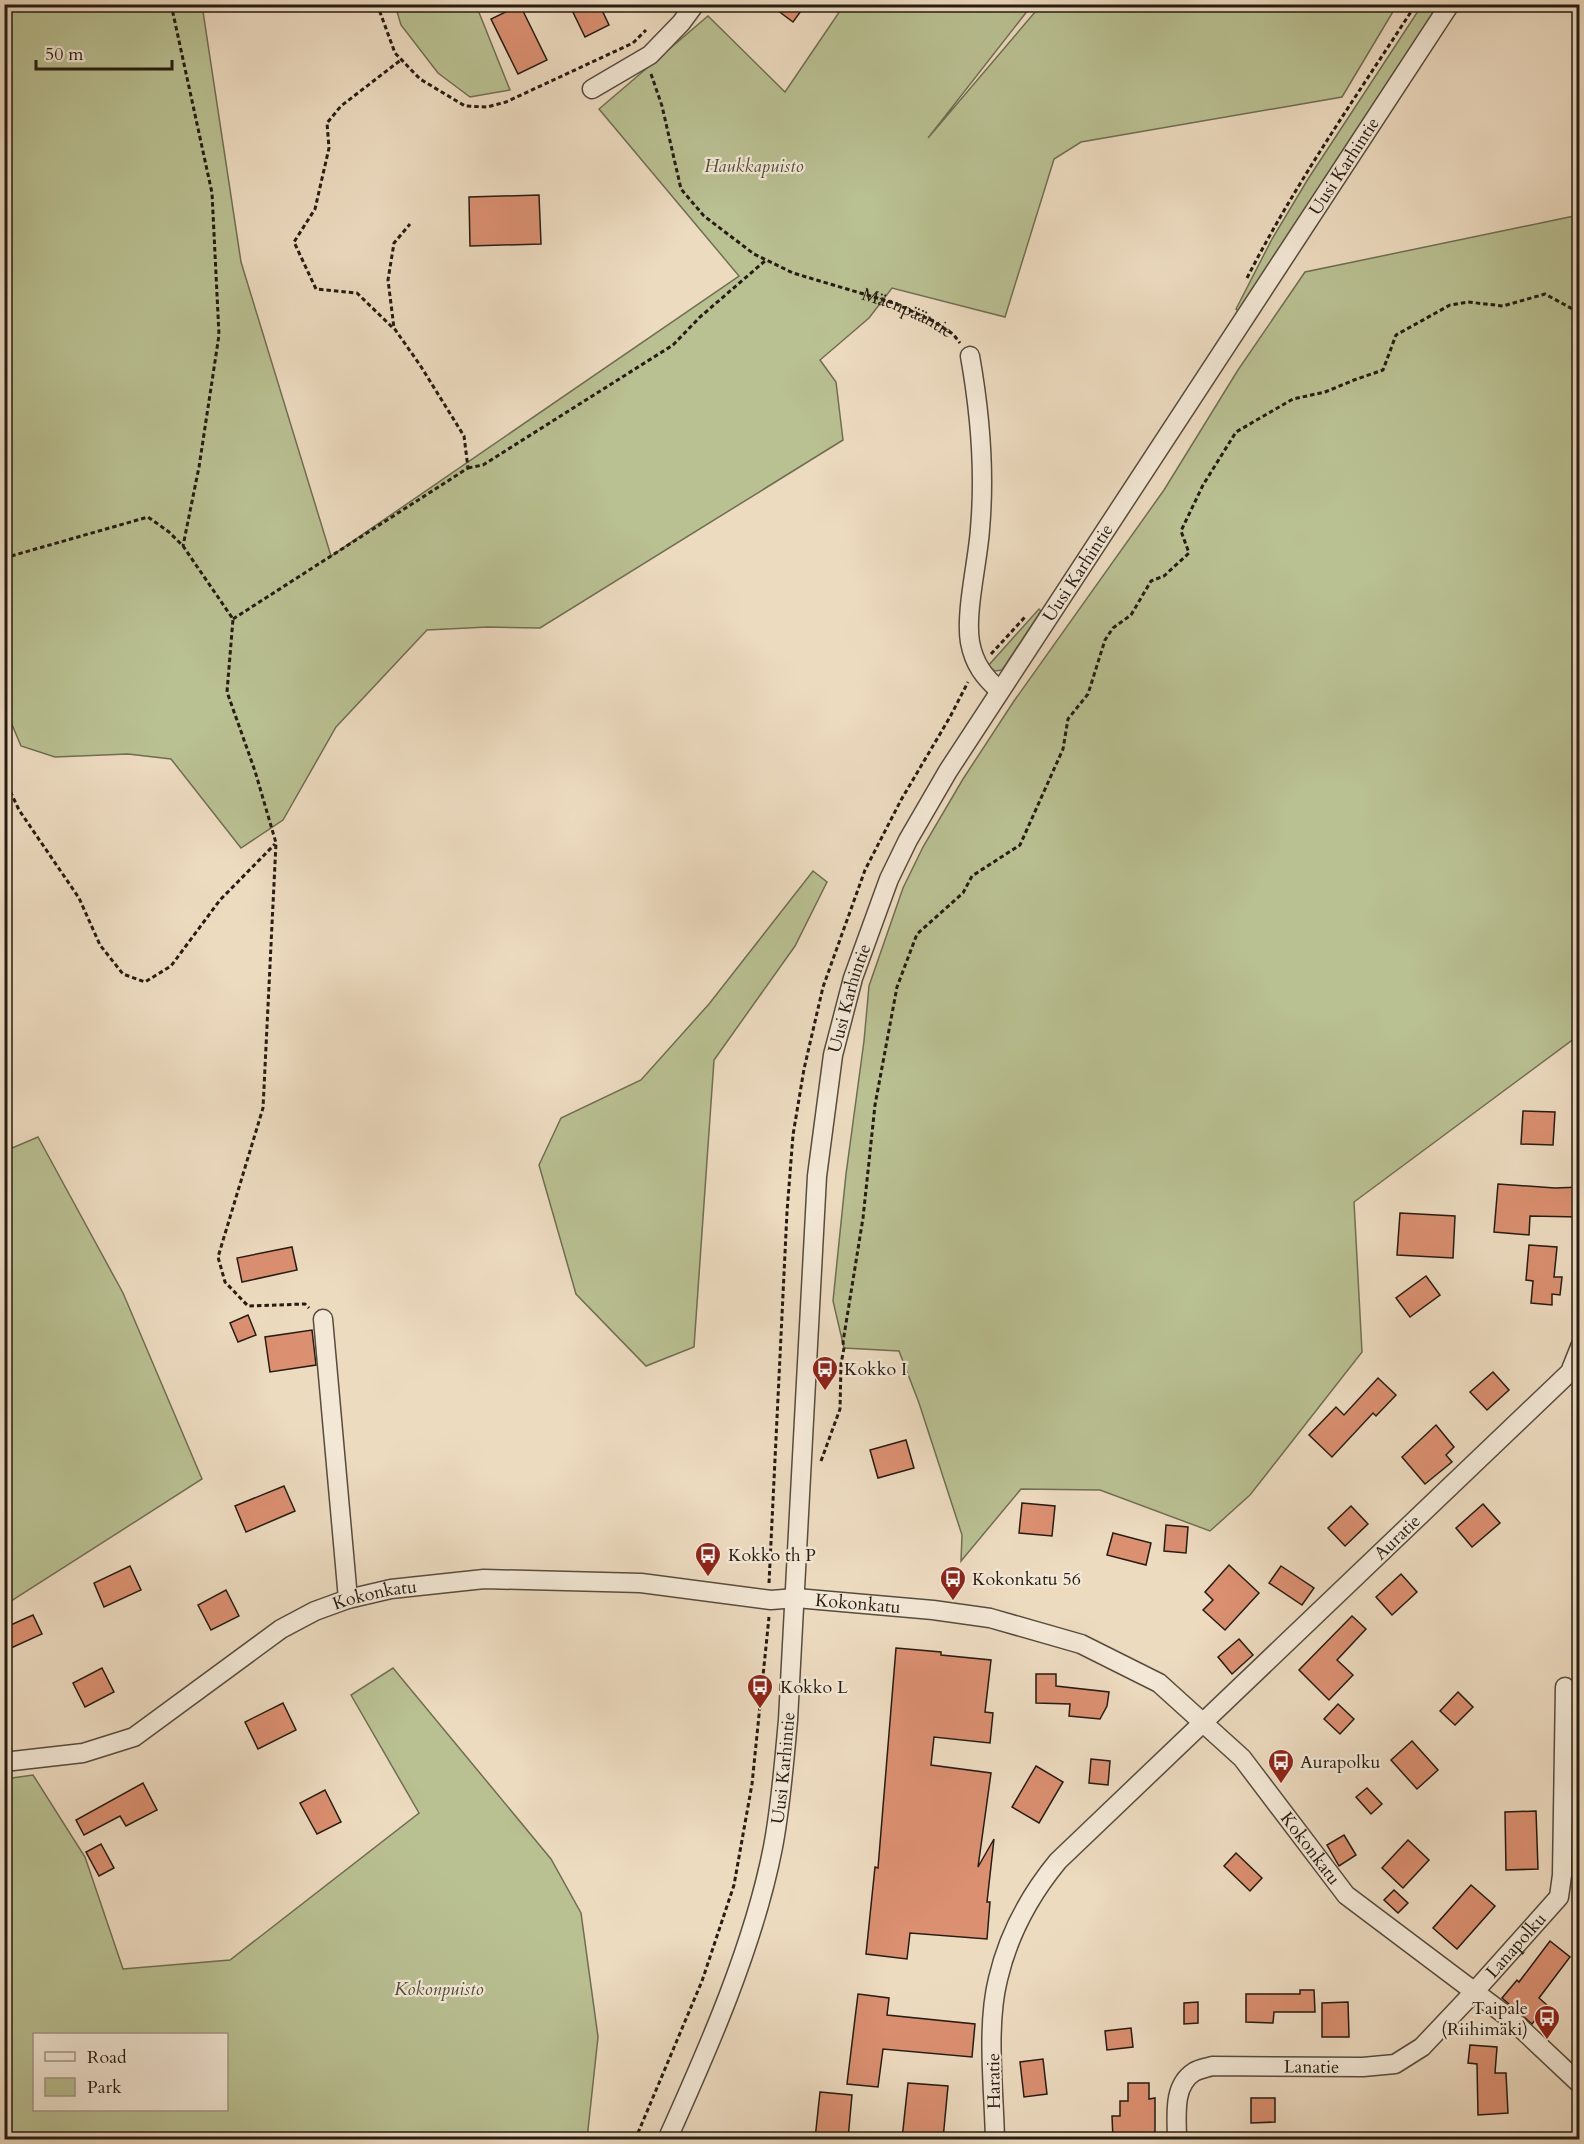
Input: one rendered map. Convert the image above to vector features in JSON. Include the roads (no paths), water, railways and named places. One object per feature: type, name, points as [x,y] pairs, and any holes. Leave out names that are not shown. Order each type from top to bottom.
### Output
[{"type":"street","points":[[592,89],[650,55],[681,23],[695,4]]},
{"type":"street","name":"Uusi Karhintie","points":[[667,2139],[727,1998],[758,1908],[772,1848],[783,1775],[796,1598],[818,1176],[833,1055],[853,978],[889,879],[908,840],[948,771],[1450,4]]},
{"type":"street","name":"Mäenpääntie","points":[[970,356],[978,402],[981,479],[981,527],[970,621],[970,640],[978,667],[988,681],[1000,691]]},
{"type":"street","points":[[323,1319],[348,1599]]},
{"type":"street","name":"Auratie","points":[[1203,1723],[1570,1372],[1580,1347]]},
{"type":"street","name":"Kokonkatu","points":[[4,1762],[82,1753],[134,1737],[281,1629],[315,1611],[348,1599],[391,1589],[484,1579],[641,1583],[771,1600],[796,1598],[933,1610],[990,1618],[1081,1644],[1159,1683],[1242,1758],[1346,1895],[1512,2020],[1580,2084]]},
{"type":"street","name":"Lanapolku","points":[[1476,1991],[1558,1897],[1563,1875],[1565,1687]]},
{"type":"street","name":"Haratie","points":[[995,2139],[992,2022],[998,1980],[1009,1943],[1037,1888],[1058,1861],[1203,1723]]},
{"type":"street","name":"Lanatie","points":[[1177,2139],[1179,2094],[1182,2083],[1194,2072],[1212,2066],[1363,2067],[1395,2064],[1422,2047],[1476,1991]]},
{"type":"place","name":"Kokko I","points":[[825,1392]]},
{"type":"place","name":"Kokko th P","points":[[708,1578]]},
{"type":"place","name":"Kokonkatu 56","points":[[953,1602]]},
{"type":"place","name":"Kokko L","points":[[760,1710]]},
{"type":"place","name":"Aurapolku","points":[[1281,1785]]},
{"type":"place","name":"Taipale (Riihimäki)","points":[[1547,2041]]},
{"type":"park label","name":"Haukkapuisto","points":[[754,166]]},
{"type":"park label","name":"Kokonpuisto","points":[[439,1989]]}]
